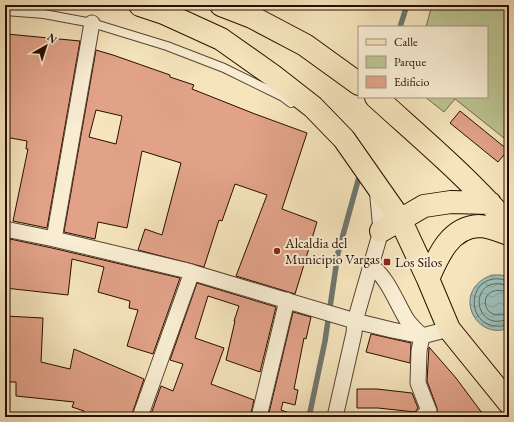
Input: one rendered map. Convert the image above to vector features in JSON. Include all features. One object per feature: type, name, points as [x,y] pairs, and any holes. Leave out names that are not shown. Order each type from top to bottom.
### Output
[{"type":"main road","points":[[140,5],[164,13],[221,39],[272,75],[313,107],[344,139],[400,219],[428,279],[448,329],[509,403]]},
{"type":"main road","points":[[221,5],[252,17],[305,45],[358,83]]},
{"type":"main road","points":[[377,98],[490,203],[509,225]]},
{"type":"main road","points":[[381,231],[424,206],[451,202],[490,203]]},
{"type":"main road","points":[[428,279],[437,259],[448,241],[463,230],[479,226],[509,234]]},
{"type":"main road","points":[[483,371],[509,381]]},
{"type":"street","points":[[54,239],[92,23]]},
{"type":"street","points":[[335,417],[354,333],[355,321],[381,231],[376,184]]},
{"type":"street","points":[[5,229],[54,239],[192,272],[355,321],[422,336],[448,329]]},
{"type":"street","points":[[371,266],[385,282],[408,321],[422,336]]},
{"type":"street","points":[[140,417],[192,272]]},
{"type":"street","points":[[259,417],[287,300]]},
{"type":"street","points":[[422,336],[419,351],[418,383],[429,411],[422,417]]},
{"type":"lane","points":[[5,11],[44,14],[92,23],[167,46],[224,68],[283,97],[295,106]]},
{"type":"lane","points":[[308,114],[344,139]]},
{"type":"green space","points":[[432,5],[509,5],[509,142],[455,99],[444,112],[426,98],[488,98],[488,26],[426,26]]},
{"type":"water","points":[[492,275],[509,277],[509,328],[497,330],[486,328],[478,321],[472,312],[470,302],[472,292],[479,282]]},
{"type":"building","points":[[7,34],[80,41],[47,228],[13,221],[28,149],[26,149],[27,141],[5,137],[5,54]]},
{"type":"building","points":[[96,50],[170,75],[170,77],[194,85],[192,89],[307,133],[282,209],[317,222],[295,294],[236,276],[267,195],[235,184],[222,221],[219,220],[204,267],[138,250],[145,229],[162,235],[181,163],[142,151],[127,228],[98,222],[95,239],[64,232]],"holes":[[[96,110],[122,116],[116,144],[89,137]]]},
{"type":"building","points":[[460,111],[508,150],[498,162],[450,123]]},
{"type":"building","points":[[10,239],[180,278],[153,354],[127,346],[138,310],[129,308],[130,301],[98,292],[104,267],[72,259],[68,295],[5,288],[5,270],[7,271]]},
{"type":"building","points":[[197,283],[276,307],[260,372],[226,360],[234,321],[239,306],[208,296],[195,338],[224,348],[211,384],[254,400],[250,417],[150,417],[161,386],[173,391],[183,364],[170,360]]},
{"type":"building","points":[[293,312],[311,317],[306,339],[304,338],[294,389],[298,390],[295,405],[283,402],[281,410],[295,415],[295,417],[268,417]]},
{"type":"building","points":[[5,316],[43,318],[41,362],[70,369],[74,349],[144,379],[131,417],[82,417],[84,411],[72,407],[74,402],[16,396],[16,382],[5,382]]},
{"type":"building","points":[[371,334],[411,343],[410,363],[366,352]]},
{"type":"building","points":[[429,347],[456,378],[485,417],[462,417],[437,414],[437,408],[427,381]]},
{"type":"building","points":[[357,389],[377,389],[412,393],[418,408],[415,412],[378,408],[357,408]]},
{"type":"waterway","points":[[400,26],[407,5]]},
{"type":"waterway","points":[[309,417],[325,341],[338,253],[359,177]]},
{"type":"place","name":"Alcaldia del Municipio Vargas","points":[[277,251]]},
{"type":"place","name":"Los Silos","points":[[387,262]]}]
